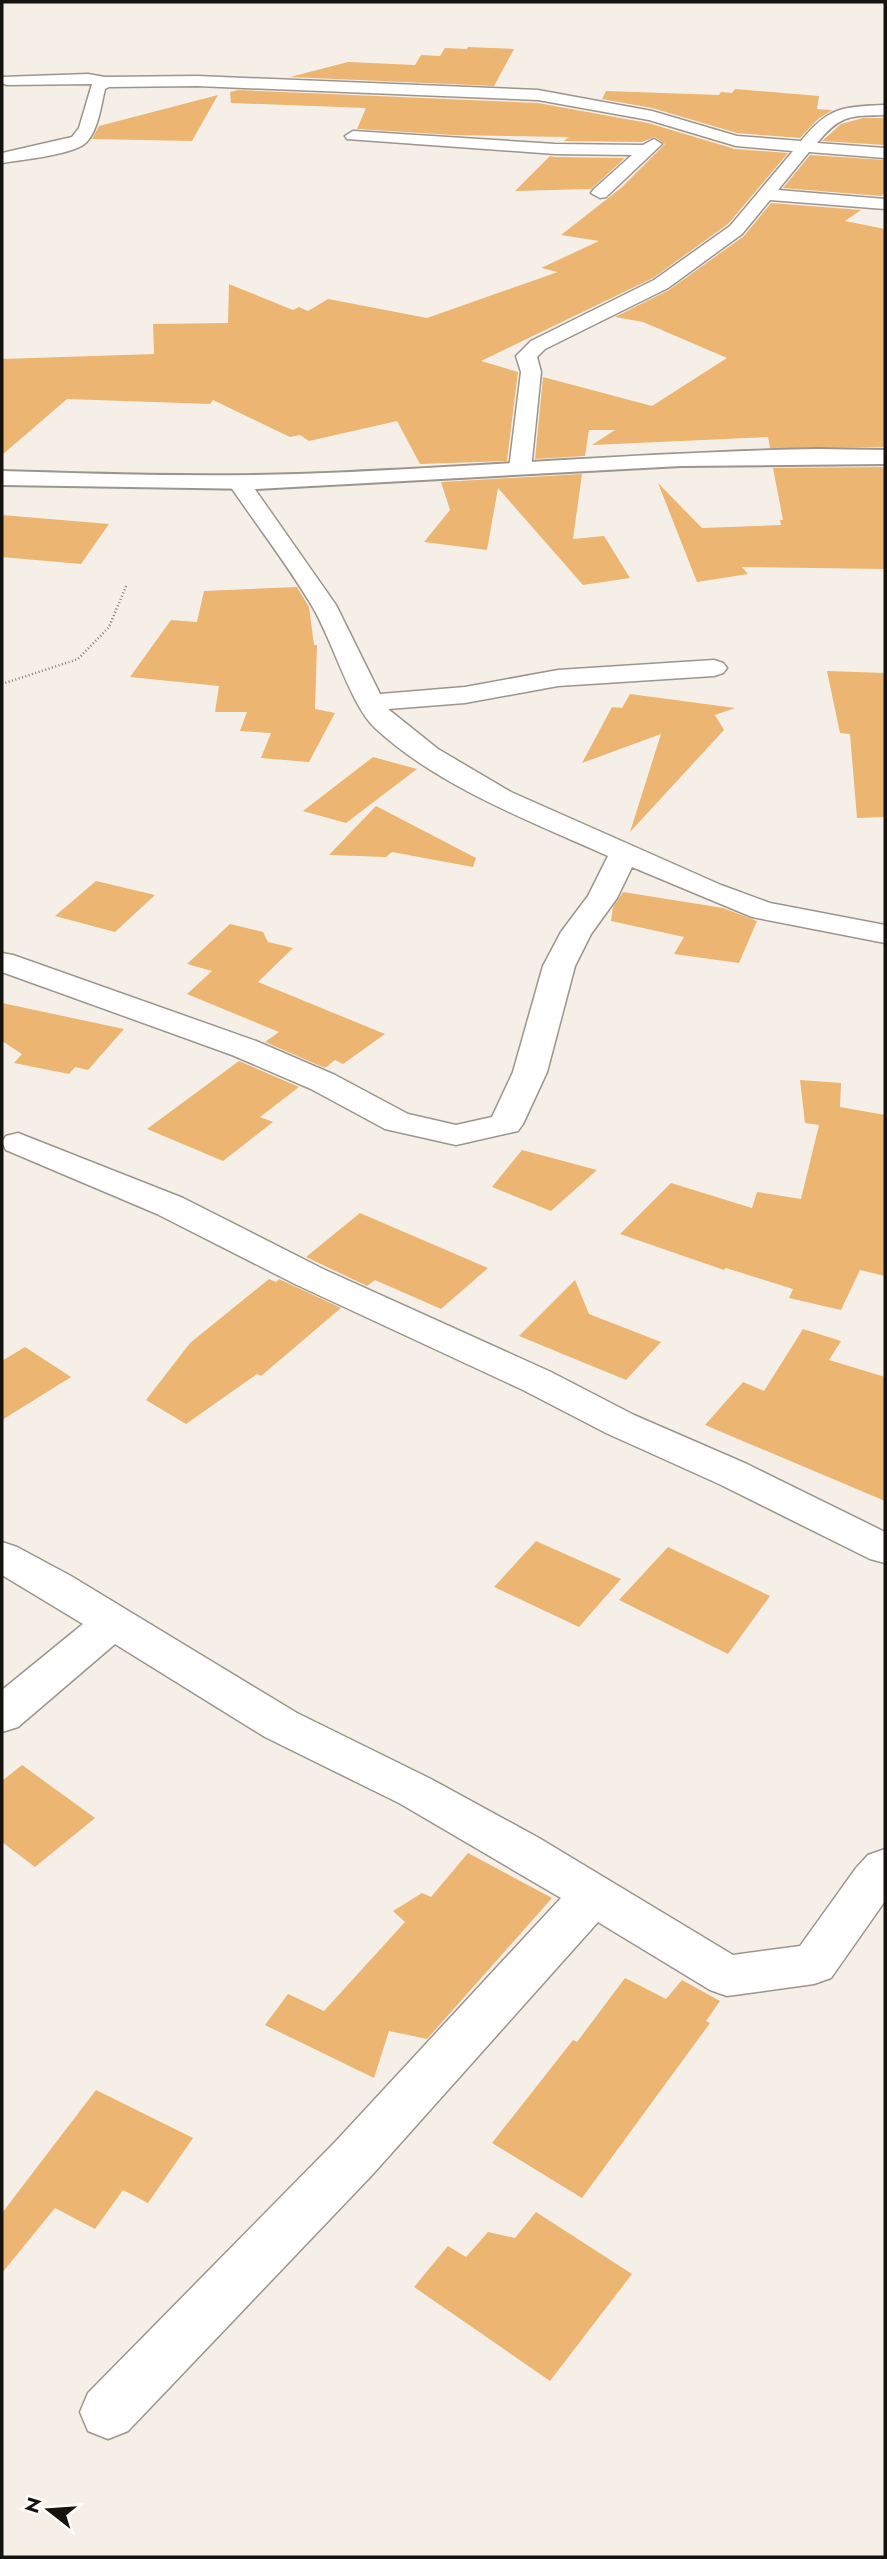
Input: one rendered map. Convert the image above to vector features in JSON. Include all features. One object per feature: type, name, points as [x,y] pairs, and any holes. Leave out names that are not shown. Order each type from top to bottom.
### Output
[{"type":"street","points":[[4,84],[19,61]]},
{"type":"street","points":[[4,84],[88,79],[105,82],[211,81],[531,94],[652,116],[736,141],[885,153]]},
{"type":"street","points":[[2,158],[52,149],[78,141],[87,128],[98,87],[105,82]]},
{"type":"street","points":[[520,469],[531,372],[526,356],[538,345],[661,284],[702,257],[736,230],[827,120],[855,111],[885,110]]},
{"type":"street","points":[[600,193],[647,150],[673,131],[696,128]]},
{"type":"street","points":[[353,136],[555,149],[647,150]]},
{"type":"street","points":[[766,194],[885,204]]},
{"type":"street","points":[[2,478],[239,483],[706,457],[885,457]]},
{"type":"street","points":[[239,483],[324,605],[347,648],[370,703],[384,722],[428,755],[501,798],[710,891],[763,911],[885,933]]},
{"type":"street","points":[[370,703],[465,695],[558,678],[714,668]]},
{"type":"street","points":[[2,962],[244,1048],[323,1083],[397,1122],[456,1135],[506,1124],[530,1072],[559,966],[576,932],[602,898],[625,852]]},
{"type":"street","points":[[18,1143],[170,1206],[310,1277],[537,1381],[620,1424],[733,1474],[885,1549]]},
{"type":"street","points":[[2,1557],[281,1725],[415,1791],[727,1976],[814,1964],[885,1868]]},
{"type":"street","points":[[2,1715],[113,1622]]},
{"type":"street","points":[[108,2412],[215,2306],[400,2109],[593,1895]]},
{"type":"path","points":[[2,684],[78,659],[109,627],[127,584]]},
{"type":"building","points":[[445,48],[514,49],[494,86],[290,77],[348,62],[415,65],[421,55],[440,56]]},
{"type":"building","points":[[735,89],[819,96],[817,109],[832,110],[818,119],[800,138],[737,133],[652,108],[602,99],[606,91],[719,95],[721,92],[732,93]]},
{"type":"building","points":[[238,90],[538,103],[648,123],[735,149],[788,153],[728,224],[653,278],[481,361],[518,372],[507,461],[420,464],[397,421],[309,441],[300,435],[290,437],[213,400],[210,404],[67,399],[2,455],[2,359],[154,354],[153,324],[228,323],[229,284],[293,310],[299,307],[308,311],[328,299],[427,318],[558,272],[541,268],[599,241],[561,235],[621,188],[665,144],[655,137],[642,142],[564,141],[569,137],[453,135],[357,129],[366,108],[231,103],[230,92]]},
{"type":"building","points":[[218,95],[192,141],[92,139],[99,126]]},
{"type":"building","points":[[863,118],[885,118],[885,145],[822,141],[841,124]]},
{"type":"building","points":[[810,155],[885,160],[885,193],[881,196],[783,188]]},
{"type":"building","points":[[550,156],[625,158],[591,189],[515,191]]},
{"type":"building","points":[[771,203],[861,210],[845,221],[885,229],[885,447],[770,448],[768,437],[592,445],[615,430],[589,430],[585,456],[535,459],[543,377],[652,406],[727,358],[643,322],[615,317],[669,290],[744,236]]},
{"type":"building","points":[[885,467],[885,569],[742,567],[748,574],[697,582],[658,483],[702,528],[781,525],[780,520],[783,520],[773,468]]},
{"type":"building","points":[[582,474],[573,539],[604,536],[630,578],[583,585],[498,488],[487,550],[424,542],[450,510],[441,482]]},
{"type":"building","points":[[2,515],[109,524],[81,564],[2,557]]},
{"type":"building","points":[[297,587],[309,607],[314,645],[317,645],[315,709],[335,713],[309,762],[261,758],[271,733],[240,731],[247,712],[215,712],[219,686],[130,677],[171,620],[197,622],[204,591]]},
{"type":"building","points":[[827,671],[885,673],[885,817],[857,818],[850,734],[840,733]]},
{"type":"building","points":[[630,694],[735,708],[715,715],[724,730],[630,832],[661,734],[582,763],[612,707],[622,708]]},
{"type":"building","points":[[373,757],[417,769],[346,823],[303,811]]},
{"type":"building","points":[[376,806],[476,858],[473,867],[392,852],[386,857],[329,855]]},
{"type":"building","points":[[96,881],[155,895],[115,932],[55,916]]},
{"type":"building","points":[[623,892],[723,908],[757,921],[739,963],[674,954],[684,937],[611,921],[613,907]]},
{"type":"building","points":[[230,924],[263,932],[268,942],[293,948],[258,982],[385,1034],[343,1064],[335,1060],[325,1068],[265,1042],[279,1032],[187,994],[212,971],[187,964]]},
{"type":"building","points":[[2,1003],[124,1029],[88,1070],[75,1067],[69,1074],[14,1063],[22,1054],[2,1041]]},
{"type":"building","points":[[239,1061],[299,1087],[260,1117],[273,1122],[223,1161],[147,1129]]},
{"type":"building","points":[[800,1080],[841,1083],[840,1107],[885,1115],[885,1276],[860,1270],[841,1310],[789,1298],[793,1289],[726,1268],[724,1270],[620,1234],[671,1183],[752,1208],[757,1192],[801,1199],[819,1125],[805,1123]]},
{"type":"building","points":[[522,1150],[597,1170],[551,1211],[492,1187]]},
{"type":"building","points":[[360,1213],[488,1268],[441,1309],[375,1280],[367,1286],[306,1257]]},
{"type":"building","points":[[269,1279],[276,1282],[279,1279],[341,1308],[261,1376],[257,1374],[186,1424],[146,1400],[190,1343]]},
{"type":"building","points":[[575,1280],[589,1314],[661,1342],[626,1380],[519,1336]]},
{"type":"building","points":[[803,1329],[841,1341],[829,1360],[885,1377],[885,1501],[705,1425],[743,1382],[764,1391]]},
{"type":"building","points":[[25,1347],[71,1377],[2,1420],[2,1361]]},
{"type":"building","points":[[536,1541],[621,1579],[579,1627],[494,1587]]},
{"type":"building","points":[[668,1547],[770,1596],[728,1654],[619,1600]]},
{"type":"building","points":[[22,1765],[95,1818],[35,1867],[2,1842],[2,1781]]},
{"type":"building","points":[[468,1853],[552,1898],[427,2039],[389,2031],[374,2078],[265,2025],[288,1994],[324,2011],[405,1922],[393,1911],[422,1893],[431,1897]]},
{"type":"building","points":[[625,1978],[666,1999],[682,1980],[720,2001],[706,2021],[710,2023],[582,2198],[492,2143],[573,2040],[577,2042]]},
{"type":"building","points":[[96,2090],[193,2138],[148,2203],[123,2190],[95,2229],[55,2208],[2,2273],[2,2213]]},
{"type":"building","points":[[536,2212],[632,2274],[550,2381],[414,2287],[448,2246],[466,2257],[488,2232],[515,2238]]}]
